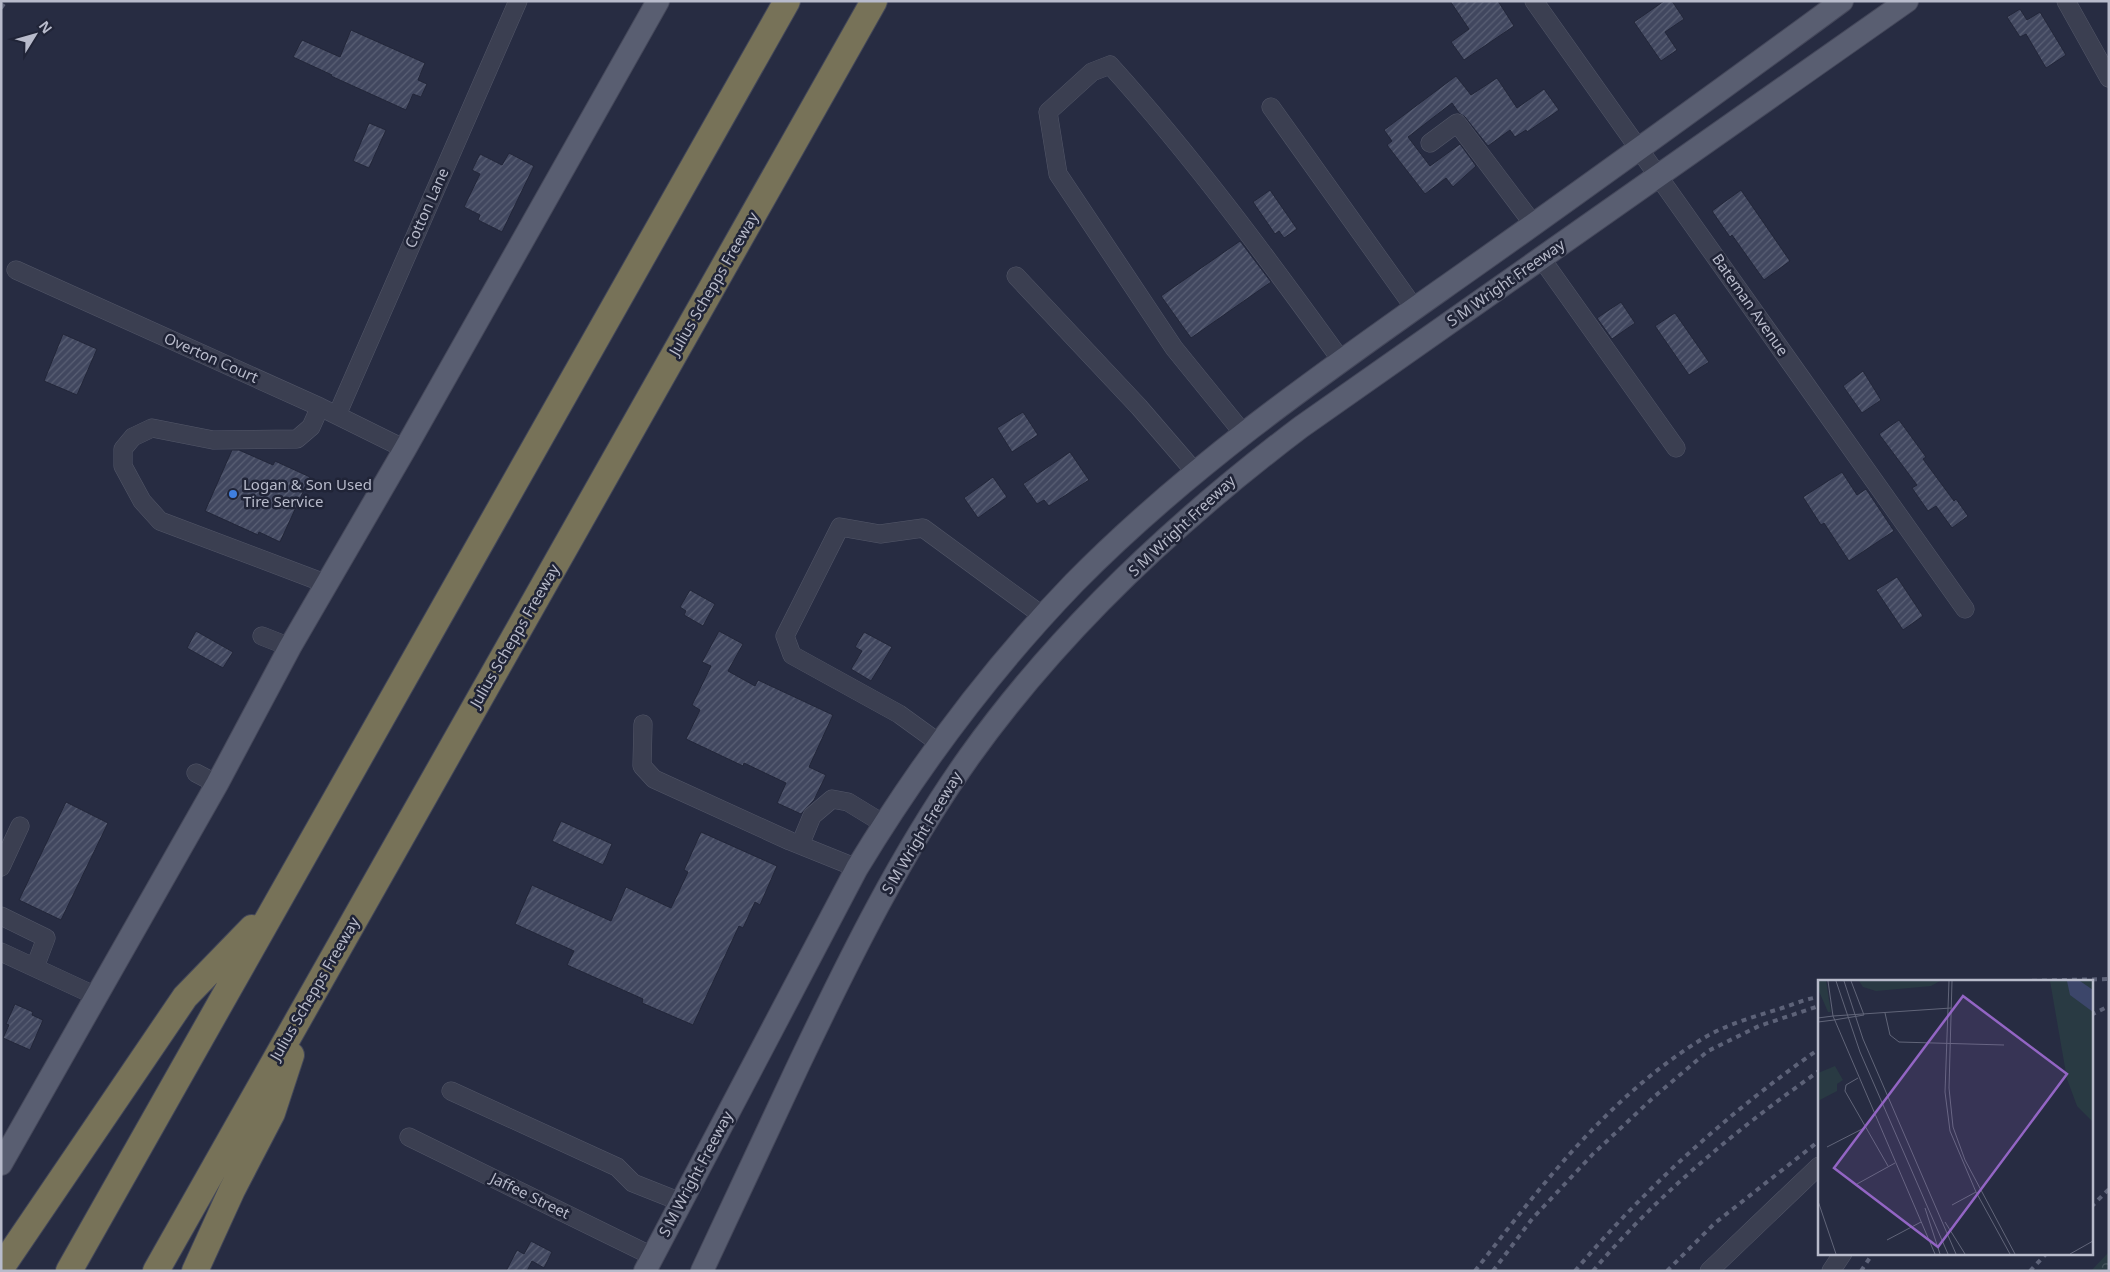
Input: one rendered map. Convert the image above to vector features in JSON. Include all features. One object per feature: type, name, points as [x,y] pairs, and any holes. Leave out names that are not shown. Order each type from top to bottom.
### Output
[{"type":"highway","points":[[69,1271],[787,1]]},
{"type":"highway","name":"Julius Schepps Freeway","points":[[156,1271],[874,1]]},
{"type":"highway","points":[[1,1268],[185,997],[278,901]]},
{"type":"highway","points":[[195,1271],[232,1190],[272,1113],[309,1000]]},
{"type":"main road","points":[[1,1164],[217,784],[290,647],[405,449],[658,1]]},
{"type":"main road","name":"S M Wright Freeway","points":[[649,1263],[857,868],[884,824],[939,743],[980,687],[1043,616],[1126,534],[1195,472],[1243,433],[1341,360],[1639,150],[1842,1]]},
{"type":"main road","name":"S M Wright Freeway","points":[[702,1271],[840,977],[890,884],[927,821],[961,769],[1020,689],[1065,640],[1165,539],[1245,469],[1301,427],[1907,1]]},
{"type":"street","name":"Bateman Avenue","points":[[1534,1],[1964,610]]},
{"type":"street","points":[[2066,1],[2109,78]]},
{"type":"street","name":"Cotton Lane","points":[[337,415],[512,3]]},
{"type":"street","points":[[1243,433],[1174,348],[1058,174],[1048,112],[1092,72],[1110,65],[1163,124],[1278,272],[1341,360]]},
{"type":"street","points":[[1272,107],[1415,308]]},
{"type":"street","points":[[1430,143],[1457,123],[1534,224]]},
{"type":"street","points":[[1541,258],[1676,448]]},
{"type":"street","name":"Overton Court","points":[[16,270],[320,407],[405,449]]},
{"type":"street","points":[[1016,276],[1139,408],[1195,472]]},
{"type":"street","points":[[320,407],[311,427],[297,439],[213,440],[152,428],[133,437],[128,443],[124,449],[123,466],[142,501],[160,521],[327,584]]},
{"type":"street","points":[[939,743],[899,714],[792,655],[785,636],[840,527],[880,534],[923,528],[1043,616]]},
{"type":"street","points":[[262,636],[290,647]]},
{"type":"street","points":[[643,724],[642,766],[654,780],[800,845],[857,868]]},
{"type":"street","points":[[196,773],[217,784]]},
{"type":"street","points":[[800,845],[812,816],[832,800],[848,802],[884,824]]},
{"type":"street","points":[[1,867],[20,826]]},
{"type":"street","points":[[1,916],[46,938],[35,967]]},
{"type":"street","points":[[1,952],[96,996]]},
{"type":"street","points":[[451,1091],[617,1167],[632,1183],[681,1202]]},
{"type":"street","name":"Jaffee Street","points":[[409,1137],[649,1263]]},
{"type":"street","points":[[1709,1271],[1818,1167]]},
{"type":"street","points":[[1831,1271],[1842,1254]]},
{"type":"green space","points":[[2109,1252],[2109,1271],[2091,1271]]},
{"type":"building","points":[[1450,1],[1498,1],[1514,26],[1464,60],[1451,42],[1469,29]]},
{"type":"building","points":[[1664,1],[1672,1],[1684,19],[1665,32],[1677,50],[1661,61],[1634,22]]},
{"type":"building","points":[[2020,9],[2027,20],[2040,12],[2066,55],[2046,68],[2026,34],[2020,37],[2007,17]]},
{"type":"building","points":[[351,30],[425,63],[418,80],[427,84],[421,97],[413,94],[406,110],[293,57],[302,40],[340,57]]},
{"type":"building","points":[[1456,76],[1471,95],[1497,78],[1517,108],[1544,89],[1559,110],[1527,132],[1526,130],[1515,137],[1510,130],[1488,146],[1452,103],[1408,137],[1430,166],[1460,144],[1476,166],[1453,187],[1446,178],[1425,194],[1387,145],[1392,141],[1384,130]]},
{"type":"building","points":[[369,123],[386,130],[369,168],[353,161]]},
{"type":"building","points":[[509,153],[534,166],[502,232],[478,220],[480,215],[464,207],[480,174],[472,170],[480,154],[502,165]]},
{"type":"building","points":[[1270,190],[1297,229],[1284,238],[1279,231],[1275,234],[1253,202]]},
{"type":"building","points":[[1741,190],[1790,261],[1764,280],[1732,235],[1730,237],[1712,211]]},
{"type":"building","points":[[1240,241],[1271,282],[1191,338],[1161,296]]},
{"type":"building","points":[[1621,302],[1635,323],[1612,339],[1597,318]]},
{"type":"building","points":[[1675,313],[1709,362],[1689,375],[1655,326]]},
{"type":"building","points":[[63,334],[97,349],[77,395],[44,381]]},
{"type":"building","points":[[1863,371],[1881,400],[1862,413],[1843,386]]},
{"type":"building","points":[[1023,412],[1038,435],[1012,452],[997,428]]},
{"type":"building","points":[[1899,420],[1926,457],[1923,459],[1954,501],[1956,499],[1968,516],[1952,528],[1936,506],[1928,511],[1912,488],[1917,485],[1879,434]]},
{"type":"building","name":"Logan & Son Used Tire Service","points":[[232,450],[239,450],[273,465],[275,461],[310,477],[280,542],[259,532],[258,535],[205,511]]},
{"type":"building","points":[[1070,452],[1089,480],[1049,506],[1044,500],[1037,504],[1023,484]]},
{"type":"building","points":[[1842,472],[1857,495],[1866,489],[1894,531],[1849,561],[1824,523],[1821,525],[1803,497]]},
{"type":"building","points":[[993,477],[1007,497],[978,518],[964,498]]},
{"type":"building","points":[[1897,577],[1923,616],[1903,630],[1876,590]]},
{"type":"building","points":[[690,590],[715,604],[703,626],[684,615],[686,611],[680,607]]},
{"type":"building","points":[[196,631],[233,652],[223,668],[187,648]]},
{"type":"building","points":[[719,631],[743,644],[728,671],[755,686],[758,680],[833,715],[809,767],[826,775],[814,800],[801,814],[777,803],[786,783],[744,763],[743,766],[686,739],[700,710],[692,705],[711,666],[702,662]]},
{"type":"building","points":[[864,632],[892,647],[871,681],[851,669],[862,651],[855,647]]},
{"type":"building","points":[[66,802],[108,823],[61,920],[19,900]]},
{"type":"building","points":[[561,821],[612,844],[603,865],[552,841]]},
{"type":"building","points":[[701,832],[777,866],[760,905],[755,902],[743,928],[739,926],[693,1025],[642,1003],[643,999],[567,965],[574,951],[515,924],[532,885],[611,921],[626,887],[671,908],[688,872],[684,870]]},
{"type":"building","points":[[15,1004],[33,1012],[32,1015],[43,1020],[30,1050],[3,1038],[9,1025],[6,1024]]},
{"type":"building","points":[[531,1241],[552,1252],[544,1268],[532,1261],[527,1271],[506,1271],[517,1250],[524,1254]]},
{"type":"railway","points":[[1,8],[6,1]]},
{"type":"railway","points":[[2066,980],[2109,979]]},
{"type":"railway","points":[[1475,1271],[1525,1207],[1578,1145],[1606,1115],[1668,1062],[1702,1039],[1730,1025],[1818,997]]},
{"type":"railway","points":[[1493,1271],[1532,1219],[1593,1154],[1655,1096],[1708,1051],[1759,1026],[1818,1006]]},
{"type":"railway","points":[[2092,1014],[2109,1006]]},
{"type":"railway","points":[[1575,1271],[1630,1210],[1690,1152],[1753,1098],[1818,1050]]},
{"type":"railway","points":[[1593,1271],[1644,1215],[1671,1189],[1729,1139],[1818,1072]]},
{"type":"railway","points":[[1667,1271],[1715,1223],[1818,1142]]},
{"type":"railway","points":[[2092,1206],[2109,1189]]},
{"type":"railway","points":[[1861,1271],[1872,1254]]},
{"type":"railway","points":[[2030,1271],[2046,1254]]},
{"type":"place","name":"Logan & Son Used Tire Service","points":[[233,494]]}]
